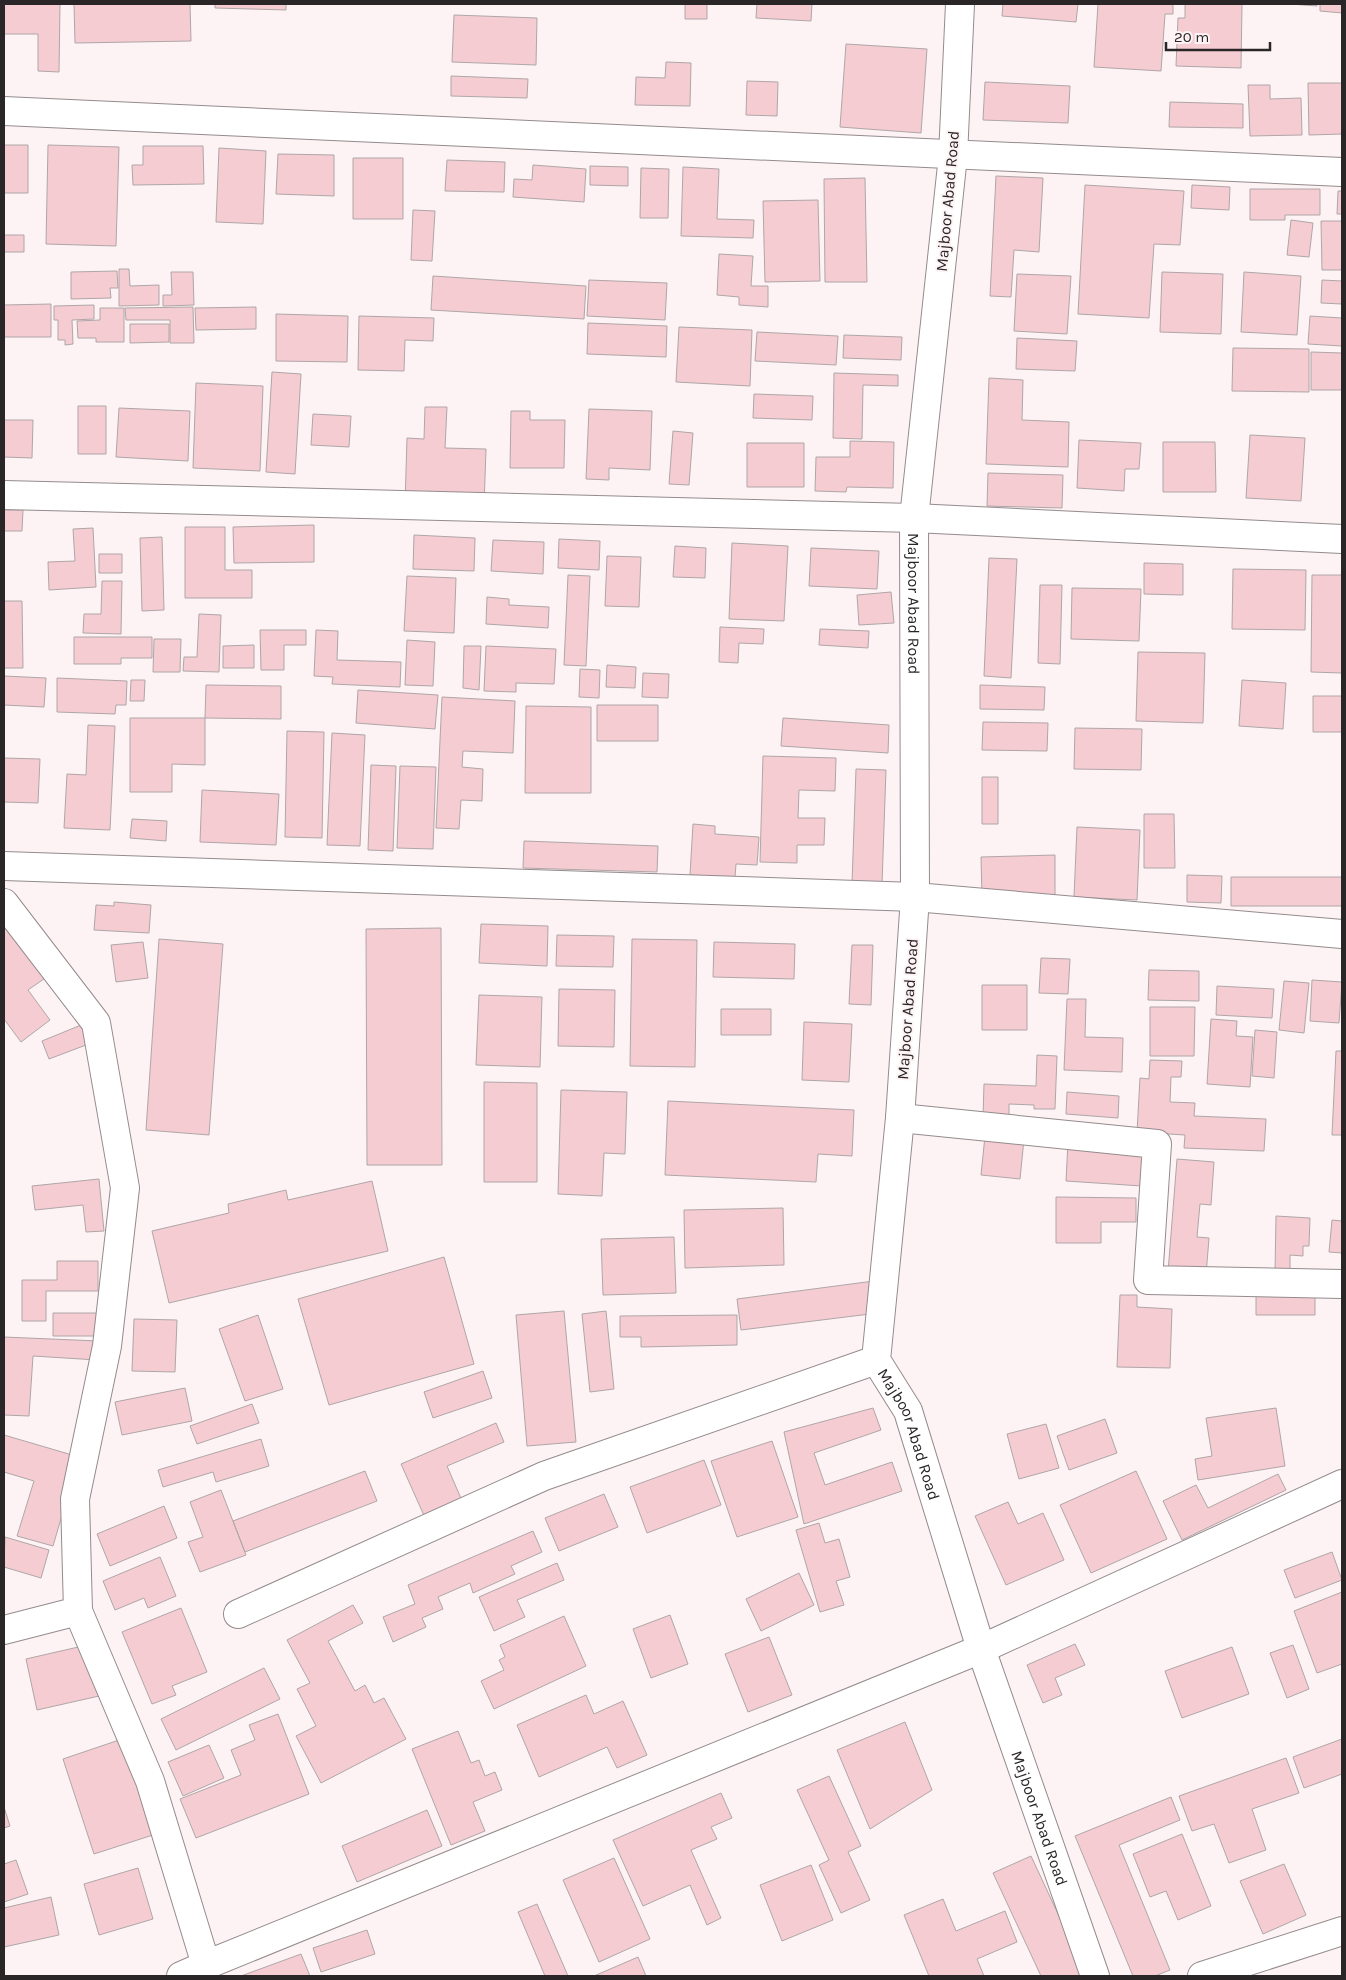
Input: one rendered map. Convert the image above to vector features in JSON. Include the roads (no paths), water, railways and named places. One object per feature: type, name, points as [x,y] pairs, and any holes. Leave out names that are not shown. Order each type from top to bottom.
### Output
[{"type":"street","name":"Majboor Abad Road","points":[[960,4],[953,156],[914,518],[915,896],[900,1118],[876,1360],[908,1411],[981,1649],[1095,1976]]},
{"type":"street","points":[[4,111],[953,156],[1342,172]]},
{"type":"street","points":[[4,495],[914,518],[1342,539]]},
{"type":"street","points":[[4,866],[915,896],[1342,934]]},
{"type":"street","points":[[4,903],[96,1023],[125,1188],[107,1346],[75,1499],[78,1610],[150,1781],[206,1965]]},
{"type":"street","points":[[900,1118],[1158,1144],[1148,1280],[1342,1284]]},
{"type":"street","points":[[238,1614],[544,1476],[876,1360]]},
{"type":"street","points":[[181,1976],[981,1649],[1342,1484]]},
{"type":"street","points":[[4,1630],[78,1610]]},
{"type":"street","points":[[1202,1976],[1342,1931]]}]
